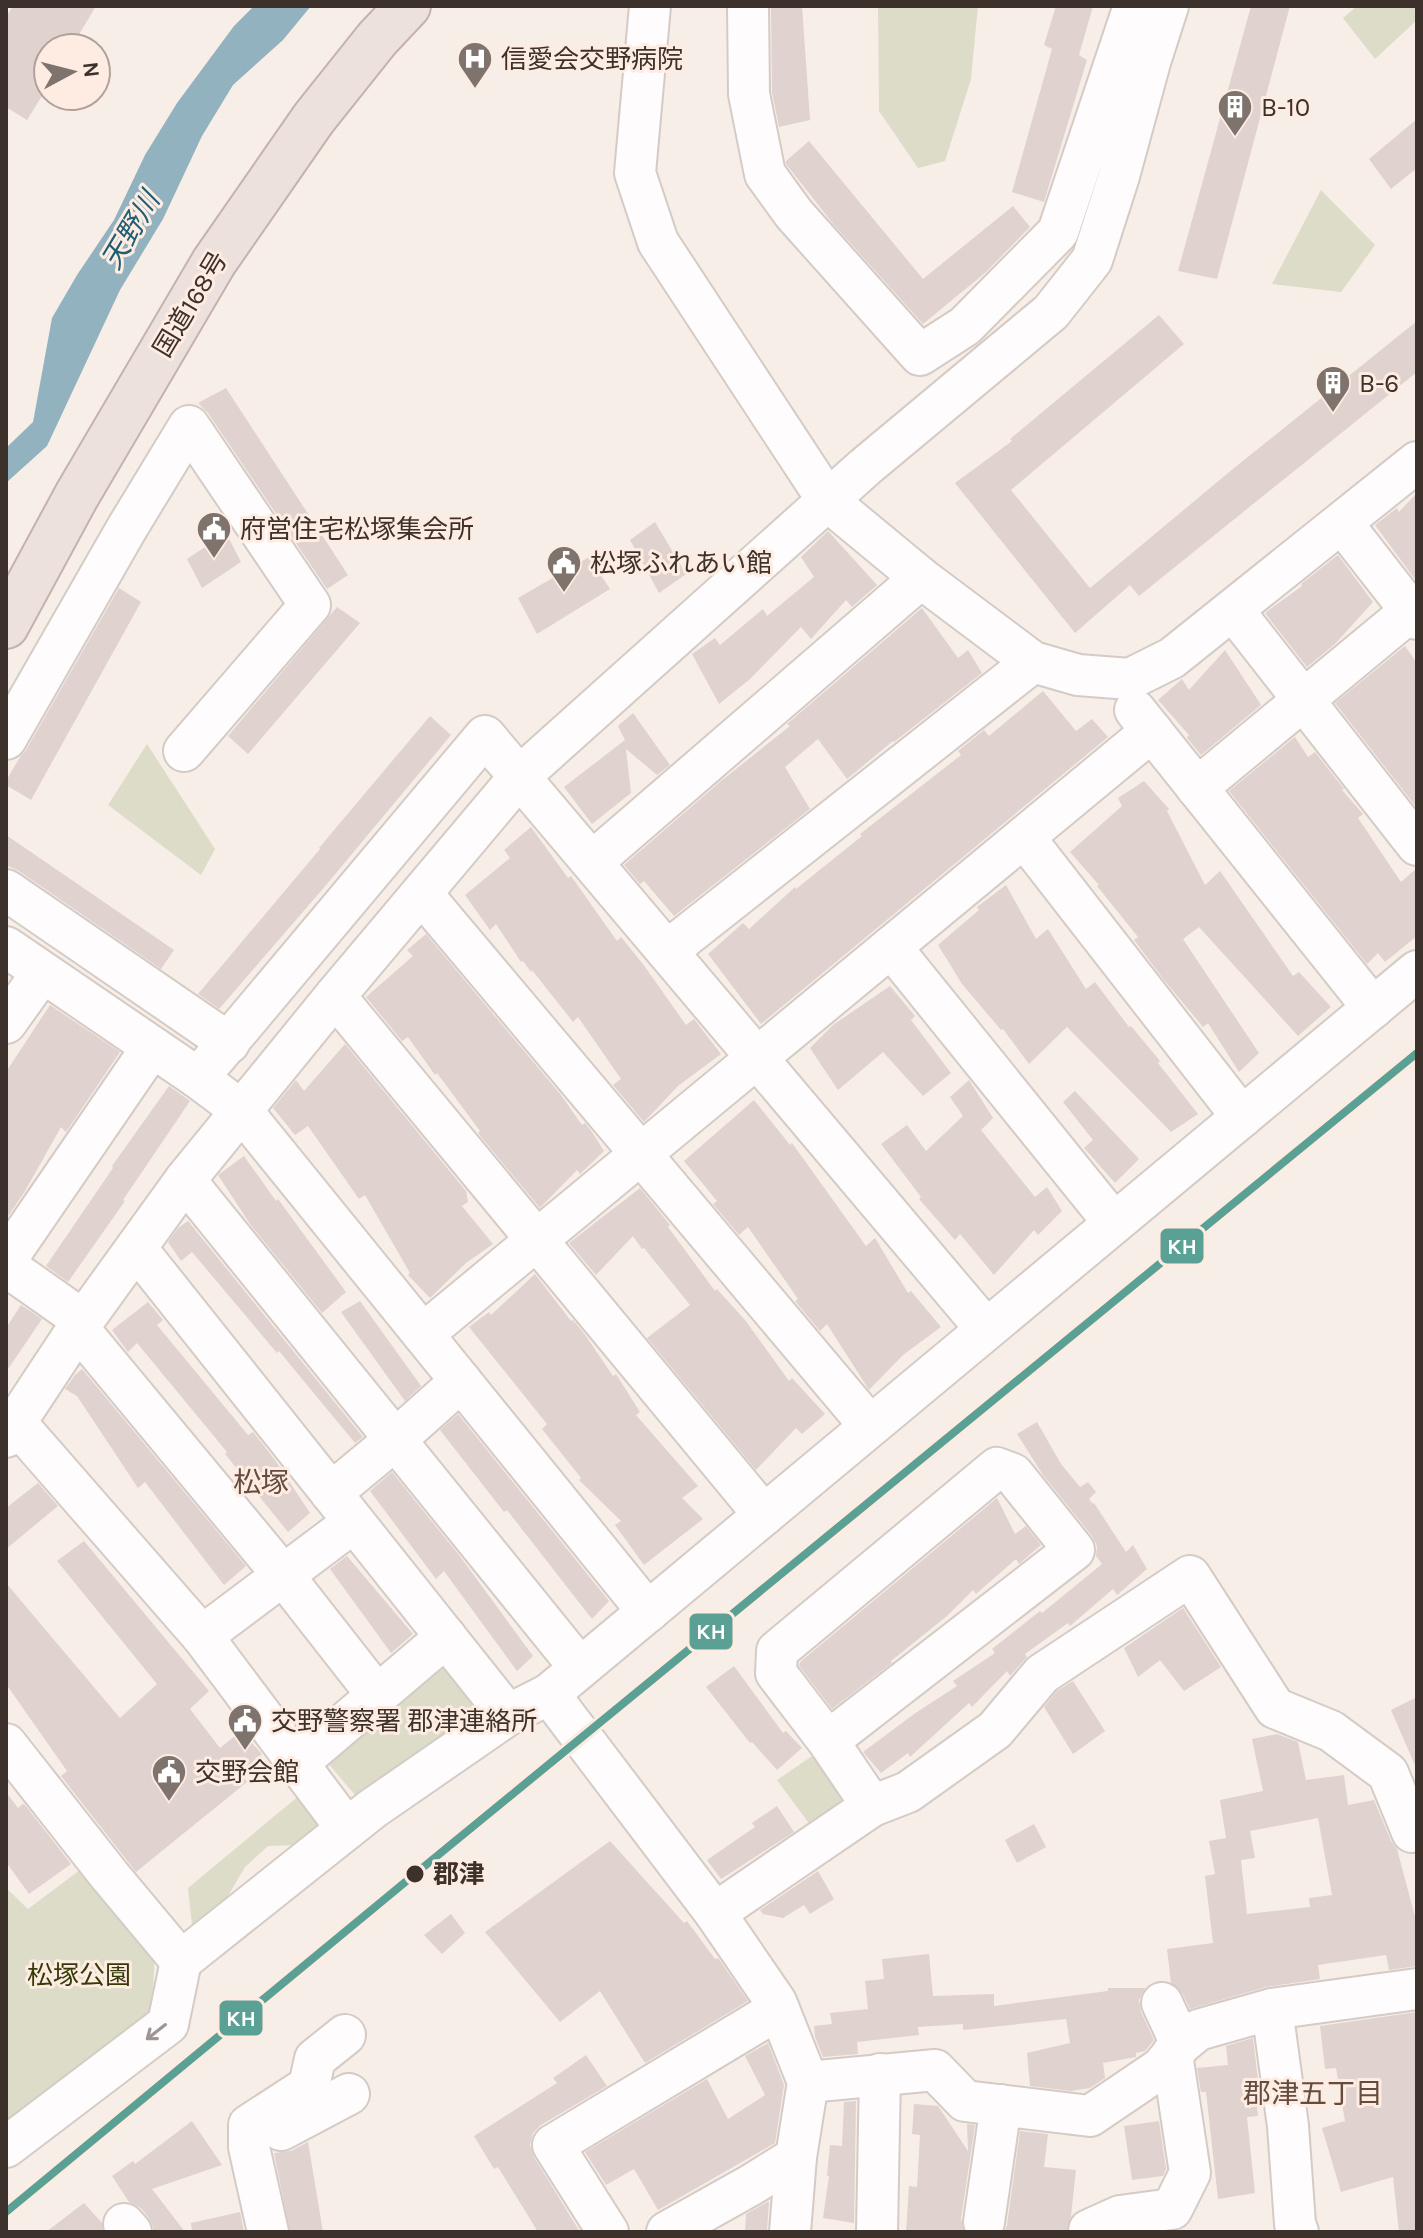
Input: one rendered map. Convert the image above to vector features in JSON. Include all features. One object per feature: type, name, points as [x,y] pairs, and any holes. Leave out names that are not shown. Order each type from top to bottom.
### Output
[{"type":"highway","name":"国道168号","points":[[6,626],[77,495],[214,262],[314,118],[377,39],[408,6]]},
{"type":"street","points":[[650,6],[635,173],[658,242],[828,501],[921,578],[1033,662],[1078,675],[1130,679],[1172,658],[1417,462]]},
{"type":"street","points":[[748,6],[749,94],[765,174],[794,214],[920,355],[965,326],[1058,232],[1134,6]]},
{"type":"street","points":[[347,1829],[202,1636],[11,1430],[81,1324],[185,1180],[520,776],[865,467],[1051,312],[1092,260],[1168,6]]},
{"type":"street","points":[[6,739],[189,426],[310,605],[184,751]]},
{"type":"street","points":[[1197,788],[1415,612],[1342,523]]},
{"type":"street","points":[[592,862],[921,578]]},
{"type":"street","points":[[1233,610],[1417,845]]},
{"type":"street","points":[[667,951],[1033,662]]},
{"type":"street","points":[[1130,679],[1131,705],[1373,1008]]},
{"type":"street","points":[[423,1334],[1152,731]]},
{"type":"street","points":[[198,1078],[485,736],[986,1329]]},
{"type":"street","points":[[1024,837],[1242,1117]]},
{"type":"street","points":[[6,890],[229,1043]]},
{"type":"street","points":[[422,894],[870,1426]]},
{"type":"street","points":[[6,947],[242,1111],[648,1612]]},
{"type":"street","points":[[891,947],[1114,1223]]},
{"type":"street","points":[[6,2147],[168,2024],[181,1961],[372,1809],[508,1715],[549,1694],[1417,971]]},
{"type":"street","points":[[6,1023],[42,973]]},
{"type":"street","points":[[335,996],[764,1515]]},
{"type":"street","points":[[6,1260],[152,1047]]},
{"type":"street","points":[[185,1180],[580,1668]]},
{"type":"street","points":[[136,1248],[508,1715]]},
{"type":"street","points":[[6,1266],[81,1324],[377,1695]]},
{"type":"street","points":[[202,1636],[283,1575],[343,1508],[395,1440],[461,1381]]},
{"type":"street","points":[[828,1741],[1074,1550],[1013,1474],[997,1468],[777,1651],[776,1673],[872,1806]]},
{"type":"street","points":[[715,1913],[872,1806],[908,1792],[995,1730],[1042,1674],[1190,1576],[1275,1708],[1331,1731],[1388,1773],[1415,1839]]},
{"type":"street","points":[[299,1762],[446,1637]]},
{"type":"street","points":[[549,1694],[715,1913],[779,2009],[808,2082],[796,2157],[790,2232]]},
{"type":"street","points":[[6,1744],[181,1961]]},
{"type":"street","points":[[808,2082],[935,2070],[965,2101],[1090,2116],[1161,2068],[1176,2049],[1198,2030],[1272,2009],[1417,1989]]},
{"type":"street","points":[[1089,2232],[1120,2216],[1172,2209],[1190,2173],[1176,2049],[1162,2003]]},
{"type":"street","points":[[608,2232],[553,2145],[779,2009]]},
{"type":"street","points":[[1272,2009],[1298,2232]]},
{"type":"street","points":[[268,2232],[249,2147],[249,2125],[309,2086],[315,2059],[345,2035]]},
{"type":"street","points":[[877,2232],[880,2074]]},
{"type":"street","points":[[249,2147],[349,2094]]},
{"type":"street","points":[[984,2222],[1001,2105]]},
{"type":"street","points":[[667,2232],[796,2157]]},
{"type":"green space","points":[[878,6],[978,6],[971,79],[945,161],[918,168],[879,111]]},
{"type":"green space","points":[[1357,6],[1417,6],[1417,20],[1375,59],[1343,18]]},
{"type":"green space","points":[[1321,190],[1375,245],[1341,292],[1272,284]]},
{"type":"green space","points":[[147,744],[215,849],[201,875],[108,805]]},
{"type":"green space","points":[[446,1656],[485,1704],[361,1802],[321,1755]]},
{"type":"green space","points":[[815,1754],[843,1787],[840,1804],[811,1826],[777,1780]]},
{"type":"green space","points":[[301,1794],[321,1821],[299,1845],[268,1846],[245,1867],[228,1896],[192,1924],[188,1888]]},
{"type":"green space","name":"松塚公園","points":[[88,1864],[155,1953],[151,2021],[6,2130],[6,1888],[28,1909]]},
{"type":"water","name":"天野川","points":[[254,6],[311,6],[283,40],[233,85],[202,136],[163,219],[120,290],[47,446],[6,483],[6,448],[33,422],[52,318],[114,220],[145,155],[177,103],[234,26]]},
{"type":"building","points":[[13,6],[96,6],[81,32],[32,32],[32,112],[27,120],[6,107],[6,17]]},
{"type":"building","points":[[771,6],[802,6],[810,120],[779,127],[772,92]]},
{"type":"building","points":[[1056,6],[1093,6],[1079,55],[1087,60],[1044,202],[1012,192],[1052,49],[1044,45]]},
{"type":"building","name":"B-10","points":[[1251,6],[1290,6],[1217,279],[1178,271]]},
{"type":"building","points":[[1417,119],[1417,168],[1391,189],[1369,159]]},
{"type":"building","points":[[809,141],[923,279],[1013,206],[1030,227],[985,273],[923,324],[834,225],[786,164]]},
{"type":"building","points":[[1159,315],[1184,344],[1011,490],[1090,588],[1417,321],[1417,372],[1139,596],[1130,585],[1075,633],[955,483],[1012,441],[1010,439]]},
{"type":"building","points":[[226,388],[348,575],[327,589],[208,413],[198,403]]},
{"type":"building","points":[[1417,493],[1417,582],[1375,525],[1397,508],[1399,512]]},
{"type":"building","points":[[655,522],[686,574],[659,593],[630,540]]},
{"type":"building","points":[[828,531],[877,585],[852,607],[846,600],[811,639],[801,627],[750,679],[719,704],[692,654],[715,638],[720,645],[763,609],[767,616],[814,577],[801,557]]},
{"type":"building","name":"府営住宅松塚集会所","points":[[226,533],[241,562],[202,588],[187,559]]},
{"type":"building","points":[[1338,555],[1373,602],[1335,644],[1307,667],[1265,613]]},
{"type":"building","name":"松塚ふれあい館","points":[[589,557],[610,589],[537,634],[518,598]]},
{"type":"building","points":[[119,588],[141,602],[31,800],[6,785],[6,781]]},
{"type":"building","points":[[337,607],[360,623],[248,754],[228,736]]},
{"type":"building","points":[[922,608],[958,658],[968,650],[982,673],[847,779],[818,739],[785,767],[810,809],[674,916],[644,881],[640,884],[624,865],[790,726],[787,724]]},
{"type":"building","points":[[1405,646],[1417,663],[1417,808],[1335,703]]},
{"type":"building","points":[[1225,650],[1261,705],[1201,755],[1187,738],[1189,735],[1158,700],[1182,679],[1189,690]]},
{"type":"building","points":[[1043,691],[1076,731],[1092,719],[1108,737],[761,1024],[708,954],[743,923],[749,929],[795,887],[961,755],[958,751],[984,730],[989,736]]},
{"type":"building","points":[[633,713],[670,765],[657,775],[626,749],[631,793],[592,824],[564,787],[625,740],[618,726]]},
{"type":"building","points":[[430,716],[451,735],[327,884],[219,1009],[198,994],[320,849]]},
{"type":"building","points":[[1295,737],[1308,757],[1315,752],[1363,814],[1358,818],[1401,882],[1417,868],[1417,936],[1385,962],[1378,953],[1367,964],[1229,791]]},
{"type":"building","points":[[1144,781],[1169,809],[1167,811],[1205,885],[1220,871],[1293,976],[1299,972],[1331,1007],[1298,1036],[1199,927],[1183,939],[1259,1053],[1239,1072],[1208,1023],[1203,1027],[1164,980],[1134,940],[1138,937],[1070,852],[1122,806],[1118,798]]},
{"type":"building","points":[[531,827],[568,878],[571,876],[617,941],[621,937],[643,964],[686,1025],[694,1019],[721,1054],[678,1086],[644,1122],[613,1085],[621,1079],[578,1017],[573,1022],[532,970],[521,962],[496,924],[490,930],[465,895],[510,858],[504,850]]},
{"type":"building","points":[[6,835],[174,950],[161,969],[6,865]]},
{"type":"building","points":[[1006,885],[1036,939],[1048,929],[1086,989],[1095,982],[1160,1061],[1158,1063],[1198,1114],[1171,1132],[1067,1027],[1029,1064],[1003,1029],[962,984],[938,945],[979,910],[977,907]]},
{"type":"building","points":[[426,934],[561,1095],[582,1125],[585,1123],[604,1151],[580,1174],[577,1170],[540,1208],[481,1137],[480,1131],[408,1037],[402,1041],[366,997],[413,956],[407,950]]},
{"type":"building","points":[[890,986],[915,1016],[911,1020],[951,1073],[923,1096],[883,1052],[838,1090],[810,1048],[833,1025]]},
{"type":"building","points":[[50,1005],[120,1052],[66,1132],[61,1127],[6,1219],[6,1072]]},
{"type":"building","points":[[345,1044],[466,1191],[468,1202],[462,1206],[493,1244],[466,1263],[430,1298],[408,1275],[410,1273],[365,1195],[359,1199],[308,1126],[295,1135],[273,1108],[296,1080],[304,1091]]},
{"type":"building","points":[[969,1080],[993,1118],[981,1130],[1035,1197],[1047,1187],[1062,1211],[1038,1235],[1034,1230],[994,1275],[960,1234],[955,1240],[919,1199],[921,1197],[881,1144],[907,1125],[926,1151],[963,1116],[950,1097]]},
{"type":"building","points":[[169,1086],[190,1101],[68,1282],[46,1266]]},
{"type":"building","points":[[1075,1091],[1139,1159],[1115,1183],[1084,1148],[1093,1140],[1063,1102]]},
{"type":"building","points":[[754,1100],[790,1145],[792,1143],[866,1246],[875,1238],[908,1293],[911,1291],[941,1327],[903,1355],[869,1390],[827,1324],[820,1331],[795,1301],[798,1299],[748,1227],[739,1235],[713,1204],[717,1201],[684,1161]]},
{"type":"building","points":[[244,1156],[346,1292],[322,1313],[250,1224],[218,1175]]},
{"type":"building","points":[[640,1188],[670,1225],[668,1227],[715,1291],[717,1289],[745,1320],[789,1381],[792,1378],[825,1414],[802,1434],[796,1428],[756,1470],[647,1338],[690,1305],[644,1248],[633,1236],[596,1275],[569,1243]]},
{"type":"building","points":[[188,1221],[363,1437],[355,1443],[192,1252],[181,1261],[168,1242],[178,1228]]},
{"type":"building","points":[[535,1274],[583,1332],[613,1376],[616,1374],[640,1412],[636,1415],[698,1486],[682,1498],[703,1519],[644,1565],[615,1525],[621,1521],[579,1480],[581,1478],[542,1429],[547,1424],[469,1327],[489,1312],[491,1315]]},
{"type":"building","points":[[360,1301],[421,1386],[405,1401],[341,1312]]},
{"type":"building","points":[[148,1302],[163,1320],[157,1325],[248,1435],[253,1432],[310,1513],[288,1532],[137,1343],[128,1352],[112,1330]]},
{"type":"building","points":[[21,1305],[42,1319],[6,1372],[6,1328]]},
{"type":"building","points":[[82,1369],[246,1566],[224,1585],[145,1482],[138,1488],[77,1396],[65,1389]]},
{"type":"building","points":[[458,1414],[609,1601],[592,1619],[440,1430]]},
{"type":"building","points":[[1037,1422],[1061,1464],[1080,1487],[1088,1482],[1096,1492],[1089,1499],[1126,1552],[1133,1545],[1147,1569],[1117,1595],[1113,1589],[1070,1626],[1068,1623],[1025,1654],[1027,1657],[1010,1676],[1007,1671],[972,1707],[969,1703],[910,1757],[908,1753],[881,1773],[863,1752],[957,1686],[953,1681],[995,1653],[992,1649],[1102,1564],[1096,1556],[1097,1546],[1092,1536],[1043,1475],[1017,1434]]},
{"type":"building","points":[[392,1472],[459,1555],[533,1656],[517,1671],[444,1571],[436,1579],[370,1491]]},
{"type":"building","points":[[38,1483],[58,1506],[6,1549],[6,1508]]},
{"type":"building","points":[[997,1498],[1015,1534],[1026,1526],[1041,1545],[1019,1564],[1016,1559],[976,1594],[973,1590],[892,1663],[832,1709],[799,1666],[800,1662]]},
{"type":"building","points":[[84,1541],[209,1691],[190,1709],[220,1748],[241,1731],[262,1754],[241,1774],[247,1782],[136,1872],[61,1776],[67,1771],[6,1684],[6,1583],[120,1718],[157,1684],[57,1561]]},
{"type":"building","points":[[347,1556],[413,1634],[391,1653],[330,1569]]},
{"type":"building","points":[[1183,1608],[1221,1667],[1184,1691],[1160,1660],[1138,1677],[1124,1648]]},
{"type":"building","points":[[734,1666],[783,1733],[786,1731],[802,1748],[777,1770],[750,1743],[706,1687]]},
{"type":"building","points":[[1073,1681],[1105,1731],[1073,1754],[1044,1707],[1057,1691]]},
{"type":"building","points":[[1417,1697],[1417,1770],[1391,1710]]},
{"type":"building","points":[[1277,1734],[1298,1742],[1306,1780],[1344,1775],[1348,1805],[1374,1800],[1397,1849],[1417,1924],[1417,1966],[1389,1970],[1386,1955],[1318,1965],[1320,1979],[1266,1987],[1190,2009],[1182,1993],[1171,1983],[1167,1949],[1213,1943],[1205,1876],[1215,1874],[1209,1841],[1226,1838],[1220,1800],[1263,1791],[1252,1739]],"holes":[[[1318,1818],[1332,1895],[1309,1898],[1310,1907],[1247,1914],[1241,1860],[1255,1858],[1250,1831]]]},
{"type":"building","points":[[6,1792],[18,1808],[25,1805],[71,1864],[29,1894],[6,1862]]},
{"type":"building","points":[[777,1806],[794,1832],[721,1879],[707,1860],[755,1827],[752,1823]]},
{"type":"building","points":[[1034,1824],[1046,1847],[1017,1863],[1005,1840]]},
{"type":"building","points":[[610,1841],[684,1923],[687,1921],[748,2001],[645,2063],[600,1991],[560,2022],[485,1932]]},
{"type":"building","points":[[818,1871],[834,1899],[810,1914],[804,1905],[783,1918],[763,1914],[760,1910]]},
{"type":"building","points":[[451,1914],[465,1933],[442,1954],[424,1935]]},
{"type":"building","points":[[929,1954],[933,1996],[994,1994],[994,2006],[1108,1991],[1108,1988],[1145,1988],[1139,2000],[1141,2012],[1154,2040],[1145,2051],[1136,2053],[1136,2057],[1103,2063],[1105,2078],[1090,2088],[1071,2091],[1030,2086],[1027,2053],[1070,2043],[1066,2019],[963,2030],[963,2024],[918,2027],[919,2035],[857,2042],[858,2054],[823,2057],[814,2026],[832,2024],[830,2013],[868,2009],[865,1981],[884,1979],[882,1959]]},
{"type":"building","points":[[1417,2012],[1417,2232],[1399,2232],[1393,2177],[1341,2192],[1322,2128],[1345,2121],[1336,2068],[1325,2069],[1320,2026]]},
{"type":"building","points":[[1253,2038],[1258,2116],[1247,2117],[1255,2193],[1218,2199],[1206,2092],[1201,2092],[1197,2068],[1228,2065],[1226,2046]]},
{"type":"building","points":[[768,2043],[784,2085],[775,2143],[658,2210],[634,2169],[606,2185],[585,2152],[707,2079],[728,2119],[765,2095],[745,2056]]},
{"type":"building","points":[[586,2055],[607,2086],[541,2125],[533,2133],[530,2145],[534,2157],[580,2232],[538,2232],[498,2167],[494,2169],[474,2136],[557,2083],[553,2078]]},
{"type":"building","points":[[856,2101],[854,2223],[823,2218],[830,2145],[842,2146],[844,2102]]},
{"type":"building","points":[[914,2104],[938,2106],[968,2151],[967,2124],[975,2125],[961,2219],[964,2232],[906,2232],[909,2186],[917,2187],[920,2135],[912,2134]]},
{"type":"building","points":[[192,2121],[222,2165],[152,2189],[185,2232],[153,2232],[148,2217],[141,2208],[129,2202],[112,2176],[133,2161],[135,2164]]},
{"type":"building","points":[[1159,2121],[1166,2169],[1163,2176],[1132,2180],[1124,2126]]},
{"type":"building","points":[[1020,2131],[1048,2134],[1044,2167],[1076,2170],[1066,2232],[1004,2232]]},
{"type":"building","points":[[308,2142],[323,2232],[290,2232],[274,2153],[291,2151]]},
{"type":"building","points":[[769,2201],[767,2232],[745,2232],[746,2214]]},
{"type":"building","points":[[84,2203],[102,2223],[103,2232],[46,2232]]},
{"type":"building","points":[[240,2212],[244,2232],[192,2232],[191,2223]]},
{"type":"transit line","name":"KH","points":[[6,2212],[1417,1053]]},
{"type":"place","name":"信愛会交野病院","points":[[475,90]]},
{"type":"place","name":"B-10","points":[[1235,138]]},
{"type":"place","name":"B-6","points":[[1333,414]]},
{"type":"place","name":"府営住宅松塚集会所","points":[[214,560]]},
{"type":"place","name":"松塚ふれあい館","points":[[564,594]]},
{"type":"place","name":"交野警察署 郡津連絡所","points":[[245,1752]]},
{"type":"place","name":"交野会館","points":[[169,1803]]},
{"type":"place","name":"郡津","points":[[415,1874]]},
{"type":"district","name":"松塚","points":[[261,1482]]},
{"type":"district","name":"郡津五丁目","points":[[1313,2093]]}]
